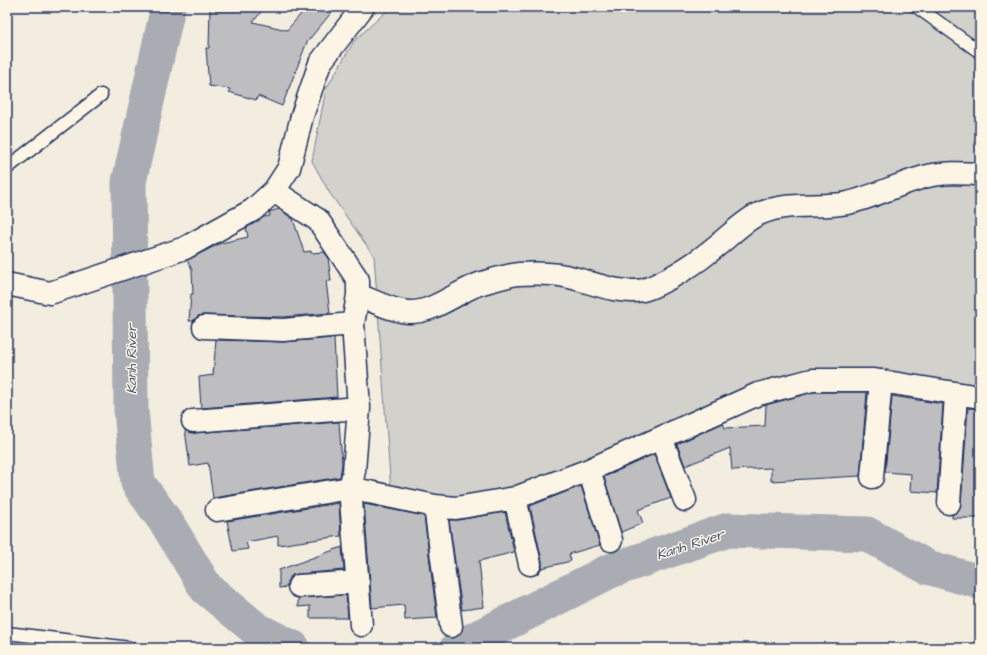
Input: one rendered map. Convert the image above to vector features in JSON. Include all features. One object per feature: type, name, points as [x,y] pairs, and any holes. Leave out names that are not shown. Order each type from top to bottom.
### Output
[{"type":"street","points":[[7,284],[50,293],[185,248],[253,210],[274,191],[289,168],[302,116],[320,62],[363,7]]},
{"type":"street","points":[[358,295],[395,309],[408,312],[420,311],[479,284],[518,274],[564,276],[606,287],[627,290],[644,290],[683,271],[754,216],[770,210],[790,206],[830,206],[849,203],[925,177],[944,174],[980,174]]},
{"type":"street","points":[[274,191],[318,220],[358,280],[358,295],[353,324],[359,408],[354,471],[350,488],[361,625]]},
{"type":"street","points":[[204,327],[283,330],[353,324]]},
{"type":"street","points":[[217,510],[350,488],[435,506],[456,508],[515,498],[589,470],[758,394],[812,380],[881,381],[980,397]]},
{"type":"street","points":[[872,477],[881,381]]},
{"type":"street","points":[[949,503],[956,394]]},
{"type":"street","points":[[193,421],[359,408]]},
{"type":"street","points":[[661,438],[685,500]]},
{"type":"street","points":[[589,470],[612,540]]},
{"type":"street","points":[[515,498],[530,564]]},
{"type":"street","points":[[435,506],[451,626]]},
{"type":"street","points":[[299,586],[358,582]]},
{"type":"lane","points":[[917,7],[980,52]]},
{"type":"lane","points":[[7,168],[101,95]]},
{"type":"lane","points":[[7,633],[130,648]]},
{"type":"shaded area","points":[[391,7],[980,7],[980,400],[843,380],[771,400],[521,504],[391,492],[374,256],[329,192],[312,161],[326,89],[354,41]]},
{"type":"building","points":[[210,7],[265,7],[253,22],[287,30],[307,7],[336,7],[307,42],[282,106],[258,96],[256,100],[229,92],[230,89],[209,86],[206,48],[209,48]]},
{"type":"building","points":[[279,209],[293,219],[304,252],[324,252],[328,257],[331,281],[326,281],[330,313],[283,317],[204,315],[198,316],[193,321],[189,321],[191,294],[193,294],[192,270],[187,260],[221,243],[248,237],[246,228],[264,217],[270,216],[269,212]]},
{"type":"building","points":[[334,338],[337,397],[201,408],[199,377],[213,375],[216,340],[283,342]]},
{"type":"building","points":[[814,392],[867,392],[860,476],[771,481],[771,468],[732,470],[730,448],[685,466],[677,444],[723,423],[725,428],[765,426],[766,405]]},
{"type":"building","points":[[892,396],[943,404],[937,493],[910,491],[911,474],[885,472]]},
{"type":"building","points":[[968,408],[980,409],[980,518],[952,518],[952,515],[959,510],[961,504]]},
{"type":"building","points":[[339,422],[342,464],[340,477],[213,498],[208,463],[190,466],[185,430],[194,433]]},
{"type":"building","points":[[654,454],[671,498],[638,510],[643,523],[621,532],[604,477]]},
{"type":"building","points":[[581,486],[600,545],[569,554],[571,561],[542,568],[542,561],[530,506]]},
{"type":"building","points":[[339,503],[341,536],[278,545],[278,536],[246,542],[248,549],[233,551],[227,521]]},
{"type":"building","points":[[364,504],[424,516],[437,618],[405,620],[404,605],[372,608]]},
{"type":"building","points":[[505,512],[514,552],[479,561],[484,607],[462,610],[449,520],[458,520]]},
{"type":"building","points":[[342,547],[344,570],[292,575],[288,580],[287,587],[279,588],[279,570]]},
{"type":"building","points":[[346,595],[348,618],[310,618],[310,606],[298,607],[298,598]]},
{"type":"waterway","name":"Kanh River","points":[[168,7],[129,182],[131,410],[138,483],[168,525],[206,588],[257,630],[293,648]]},
{"type":"waterway","name":"Kanh River","points":[[457,648],[610,571],[728,530],[867,534],[927,567],[980,582]]}]
